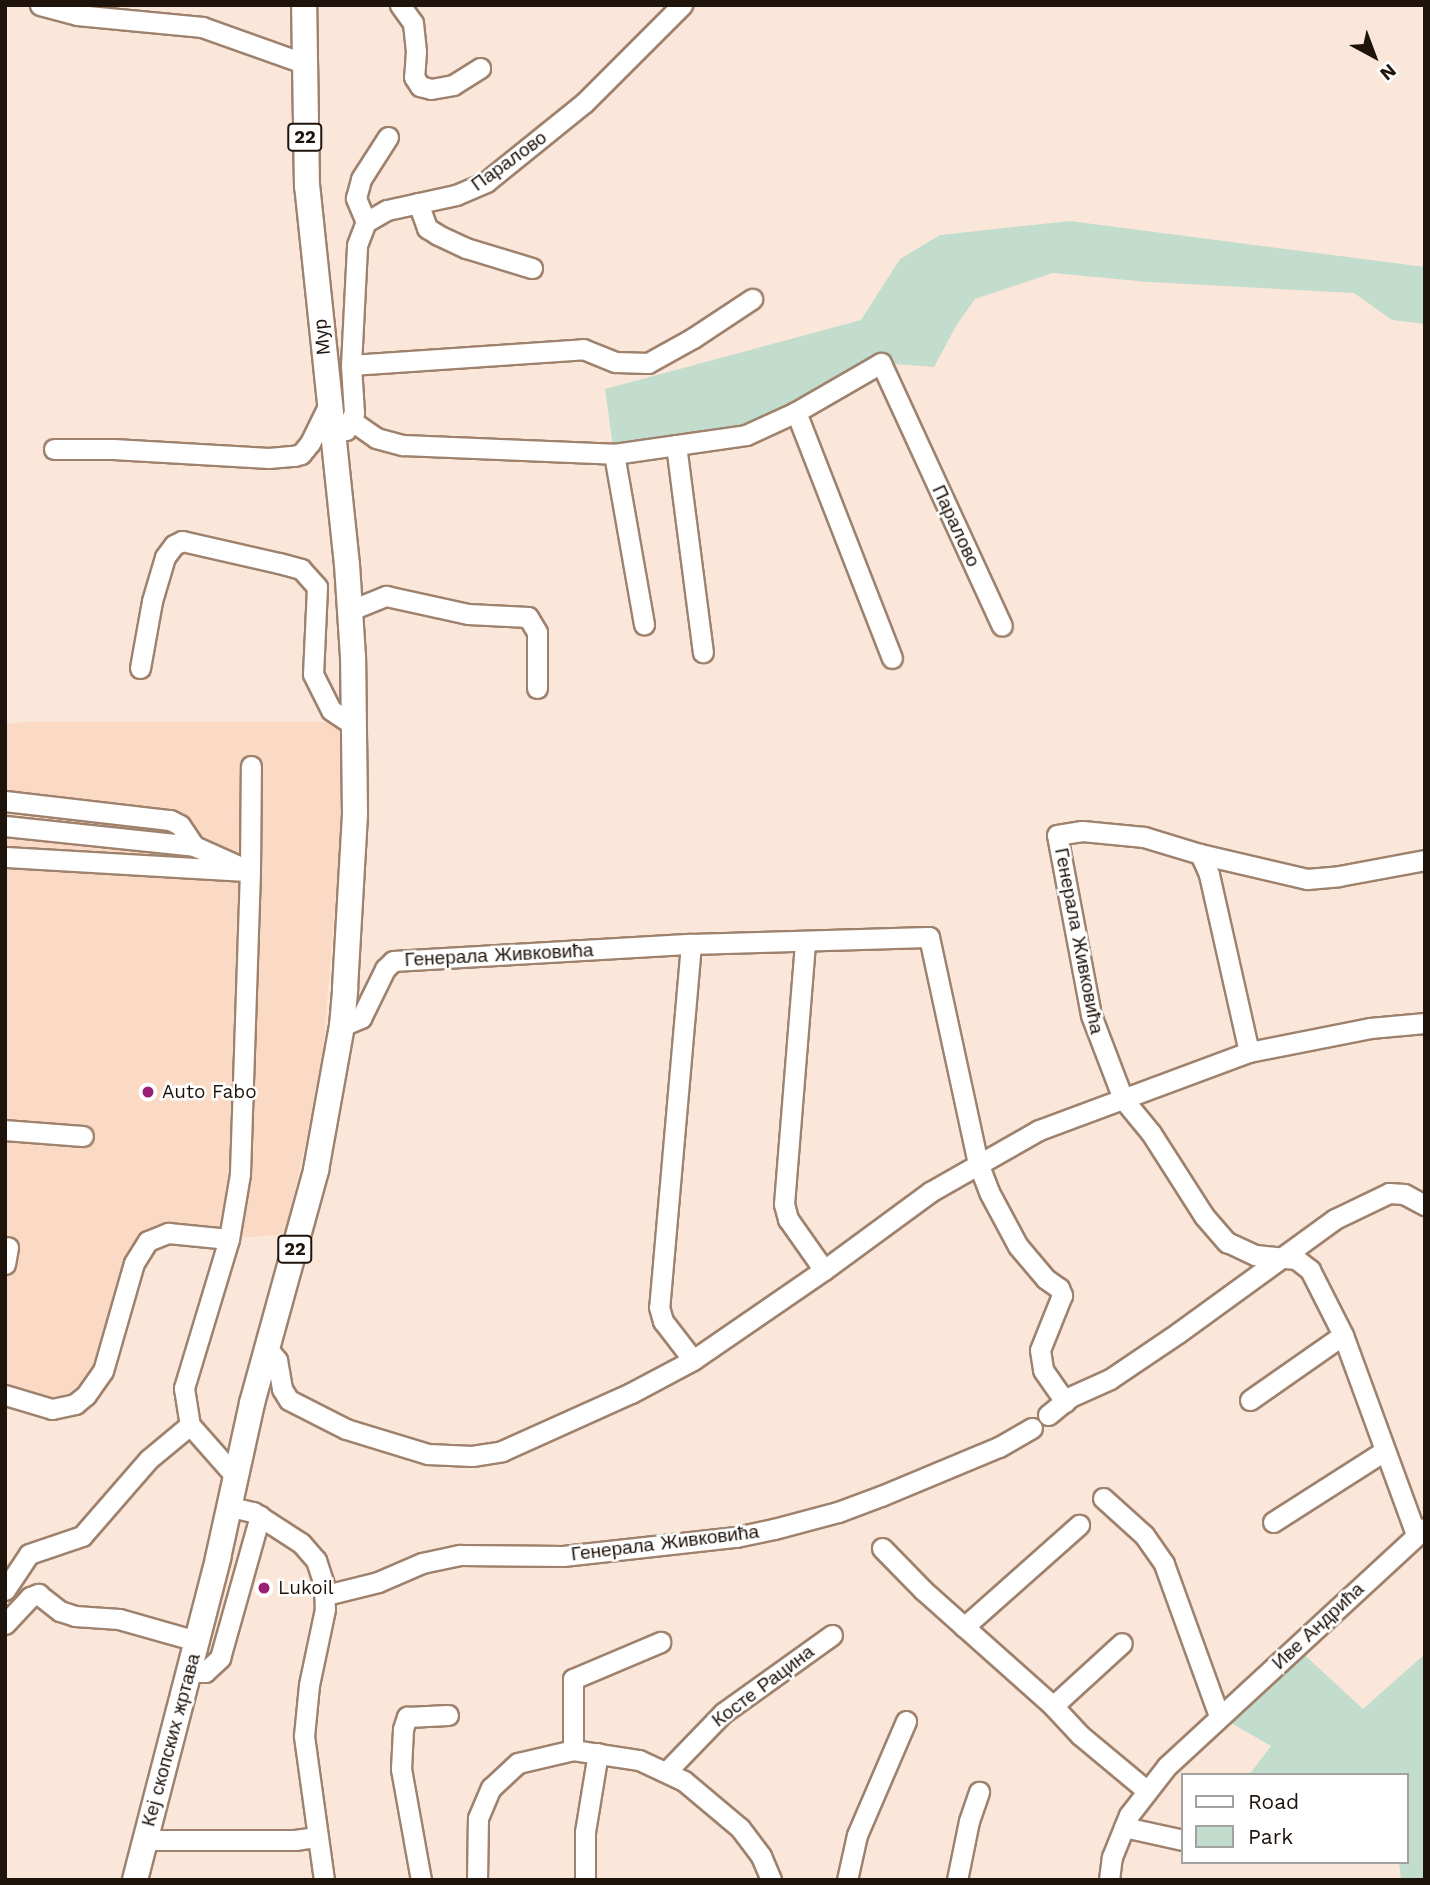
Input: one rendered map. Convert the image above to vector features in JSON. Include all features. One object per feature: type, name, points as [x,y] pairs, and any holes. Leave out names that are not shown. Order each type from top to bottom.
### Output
[{"type":"main road","name":"Мур","points":[[304,5],[307,187],[351,610],[355,726]]},
{"type":"main road","name":"22","points":[[231,1507],[267,1348],[316,1170],[342,1026],[354,864],[355,726]]},
{"type":"main road","name":"Кеј скопских жртава","points":[[135,1880],[231,1507]]},
{"type":"street","points":[[40,5],[77,15],[202,27],[303,63]]},
{"type":"street","points":[[400,5],[413,23],[416,51],[414,77],[420,86],[431,89],[453,85],[480,68]]},
{"type":"street","name":"Паралово","points":[[366,222],[387,210],[456,195],[486,183],[584,103],[682,5]]},
{"type":"street","points":[[333,438],[344,431],[352,421],[351,365],[357,245],[366,222],[356,198],[361,179],[388,138]]},
{"type":"street","points":[[418,203],[427,228],[438,235],[466,248],[532,268]]},
{"type":"street","points":[[351,365],[583,349],[616,362],[648,363],[693,338],[752,299]]},
{"type":"street","name":"Паралово","points":[[352,421],[376,438],[403,445],[614,454],[746,435],[796,412],[881,363],[1002,626]]},
{"type":"street","points":[[54,449],[113,449],[269,458],[294,456],[301,454],[310,443],[329,404]]},
{"type":"street","points":[[796,412],[892,658]]},
{"type":"street","points":[[676,445],[703,652]]},
{"type":"street","points":[[614,454],[645,624]]},
{"type":"street","points":[[140,668],[152,601],[164,556],[174,545],[182,541],[191,542],[279,563],[301,569],[317,587],[313,674],[331,710],[355,726]]},
{"type":"street","points":[[351,610],[386,596],[468,614],[528,617],[537,632],[537,688]]},
{"type":"street","points":[[236,1477],[190,1425],[184,1388],[229,1239],[242,1153],[251,766]]},
{"type":"street","points":[[5,801],[170,820],[180,825],[194,846]]},
{"type":"street","points":[[5,826],[194,846],[250,871]]},
{"type":"street","name":"Генерала Живковића","points":[[1200,854],[1144,837],[1082,831],[1057,835],[1091,1015],[1123,1099],[1151,1133],[1204,1216],[1227,1242],[1255,1255],[1286,1256]]},
{"type":"street","points":[[1200,854],[1307,879],[1425,860]]},
{"type":"street","points":[[1200,854],[1209,874],[1250,1052]]},
{"type":"street","points":[[5,857],[250,871]]},
{"type":"street","name":"Генерала Живковића","points":[[342,1026],[361,1018],[385,969],[393,961],[691,944],[805,943],[929,937],[978,1163],[989,1192],[1018,1246],[1046,1279],[1059,1288],[1062,1295],[1040,1350],[1043,1370],[1065,1402]]},
{"type":"street","points":[[805,943],[784,1204],[788,1219],[824,1270]]},
{"type":"street","points":[[691,944],[659,1307],[663,1321],[693,1360]]},
{"type":"street","points":[[267,1348],[277,1360],[285,1395],[295,1404],[346,1429],[413,1451],[447,1456],[487,1455],[517,1445],[631,1393],[693,1360],[824,1270],[900,1213],[978,1163],[1039,1130],[1250,1052],[1370,1028],[1425,1023]]},
{"type":"street","points":[[5,1130],[83,1136]]},
{"type":"street","points":[[1048,1415],[1065,1402],[1110,1379],[1335,1219],[1389,1193],[1424,1198]]},
{"type":"street","points":[[5,1395],[52,1409],[75,1404],[86,1395],[103,1371],[134,1264],[148,1241],[168,1233],[229,1239]]},
{"type":"street","name":"Иве Андрића","points":[[1109,1880],[1112,1857],[1124,1826],[1146,1790],[1219,1716],[1420,1531],[1384,1451],[1343,1335],[1310,1270],[1296,1259],[1286,1256]]},
{"type":"street","points":[[1250,1400],[1343,1335]]},
{"type":"street","points":[[5,1590],[29,1554],[82,1536],[149,1459],[190,1425]]},
{"type":"street","name":"Генерала Живковића","points":[[326,1595],[378,1582],[422,1563],[460,1555],[564,1556],[736,1537],[843,1515],[999,1447],[1032,1428]]},
{"type":"street","points":[[1273,1521],[1384,1451]]},
{"type":"street","points":[[1103,1498],[1144,1535],[1164,1564],[1219,1716]]},
{"type":"street","points":[[231,1507],[260,1516],[290,1534],[310,1552],[320,1568],[326,1595],[304,1720],[304,1755],[324,1880]]},
{"type":"street","points":[[189,1672],[205,1672],[220,1658],[260,1516]]},
{"type":"street","points":[[964,1627],[1079,1525]]},
{"type":"street","points":[[883,1548],[964,1627],[1053,1706],[1080,1735],[1146,1790]]},
{"type":"street","points":[[212,1584],[240,1590]]},
{"type":"street","name":"Кеј скопских жртава","points":[[5,1623],[30,1597],[38,1594],[61,1611],[75,1616],[120,1619],[197,1641]]},
{"type":"street","name":"Косте Рацина","points":[[667,1771],[723,1713],[832,1635]]},
{"type":"street","points":[[573,1750],[573,1679],[660,1642]]},
{"type":"street","points":[[1053,1706],[1122,1643]]},
{"type":"street","points":[[421,1880],[401,1769],[403,1729],[407,1717],[448,1715]]},
{"type":"street","points":[[847,1880],[857,1835],[906,1721]]},
{"type":"street","points":[[477,1880],[477,1831],[481,1808],[500,1777],[518,1763],[573,1750],[639,1760],[667,1771],[702,1794],[740,1828],[761,1856],[771,1880]]},
{"type":"street","points":[[585,1880],[585,1832],[598,1753]]},
{"type":"street","points":[[957,1880],[969,1821],[979,1793]]},
{"type":"street","points":[[1124,1826],[1182,1840]]},
{"type":"street","name":"Кеј скопских жртава","points":[[145,1840],[295,1840],[317,1837]]},
{"type":"shaded area","points":[[346,722],[339,859],[321,1074],[285,1234],[229,1239],[152,1234],[89,1388],[55,1402],[5,1388],[5,724]]},
{"type":"green space","points":[[1070,221],[1425,267],[1425,324],[1392,320],[1354,293],[1148,282],[1053,273],[975,299],[956,326],[934,367],[881,363],[746,435],[614,454],[605,389],[861,320],[900,259],[940,235]]},
{"type":"green space","points":[[1296,1647],[1363,1709],[1425,1654],[1425,1880],[1401,1880],[1399,1864],[1409,1864],[1409,1773],[1251,1773],[1271,1746],[1219,1716]]},
{"type":"place","name":"Auto Fabo","points":[[148,1092]]},
{"type":"place","name":"Lukoil","points":[[264,1588]]}]
